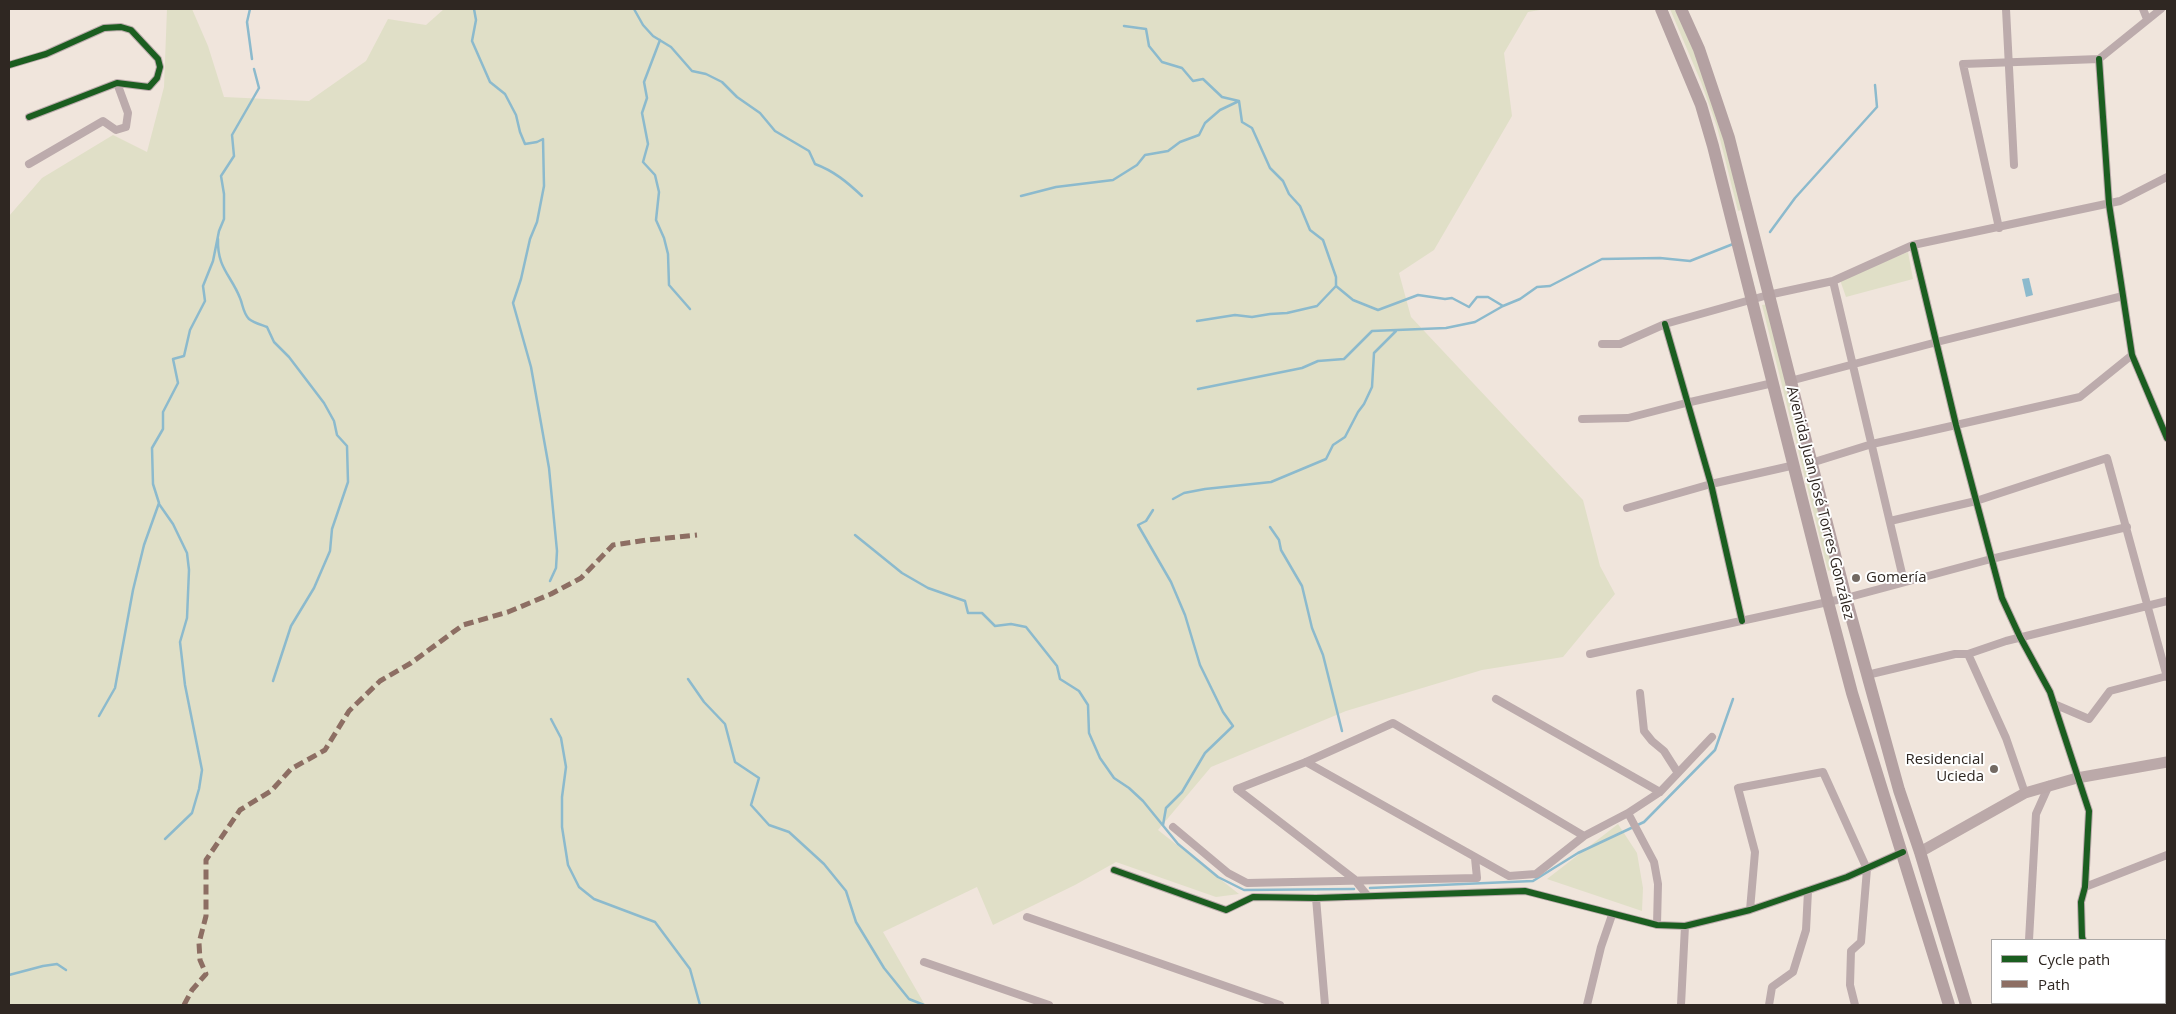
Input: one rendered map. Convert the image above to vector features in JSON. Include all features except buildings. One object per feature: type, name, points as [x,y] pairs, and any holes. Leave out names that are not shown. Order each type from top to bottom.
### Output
[{"type":"main road","name":"Avenida Juan José Torres González","points":[[1661,9],[1701,105],[1713,146],[1852,693],[1949,1005]]},
{"type":"main road","name":"Avenida Juan José Torres González","points":[[1681,9],[1699,49],[1719,102],[1867,675],[1899,790],[1920,852],[1966,1005]]},
{"type":"main road","points":[[1741,258],[1758,254]]},
{"type":"street","points":[[2006,9],[2014,165]]},
{"type":"street","points":[[2143,9],[2147,19]]},
{"type":"street","points":[[1999,228],[1963,64],[2099,59],[2161,9]]},
{"type":"street","points":[[9,65],[46,54],[104,28],[121,27],[131,30],[158,59],[160,67],[157,78],[149,87],[117,83],[29,117]]},
{"type":"street","points":[[2099,59],[2109,204],[2132,355],[2167,438]]},
{"type":"street","points":[[29,164],[103,121],[116,130],[126,127],[128,113],[117,83]]},
{"type":"street","points":[[1602,344],[1620,344],[1665,324],[1768,294],[1833,281],[1914,245],[2120,201],[2167,177]]},
{"type":"street","points":[[1914,245],[1956,425],[2002,598],[2020,637],[2050,692],[2089,811],[2084,887],[2081,902],[2083,939]]},
{"type":"street","points":[[1833,281],[1904,582]]},
{"type":"street","points":[[1790,381],[2123,296]]},
{"type":"street","points":[[1665,324],[1710,484],[1742,621]]},
{"type":"street","points":[[1811,463],[1872,444],[2080,397],[2132,355]]},
{"type":"street","points":[[1582,419],[1628,418],[1686,402],[1773,383]]},
{"type":"street","points":[[1890,521],[1976,501],[2107,458],[2167,676],[2110,691],[2089,719],[2054,704]]},
{"type":"street","points":[[1627,508],[1710,484],[1794,465]]},
{"type":"street","points":[[1590,654],[1846,598],[1991,559],[2127,527]]},
{"type":"street","points":[[1867,675],[1955,654],[1968,654],[2020,637],[2167,601]]},
{"type":"street","points":[[1968,654],[2006,738],[2025,793]]},
{"type":"street","points":[[1640,693],[1644,731],[1652,742],[1664,751],[1678,773]]},
{"type":"street","points":[[1496,699],[1660,792]]},
{"type":"street","points":[[1367,895],[1355,880],[1237,789],[1306,762],[1393,723],[1584,836]]},
{"type":"street","points":[[1306,762],[1510,876],[1536,874],[1584,836],[1628,813],[1660,792],[1712,737]]},
{"type":"street","points":[[1920,852],[2025,793],[2077,778],[2167,762]]},
{"type":"street","points":[[1750,910],[1755,852],[1738,788],[1822,772],[1867,869],[1861,942],[1851,952],[1850,986],[1855,1005]]},
{"type":"street","points":[[2029,939],[2036,814],[2049,785]]},
{"type":"street","points":[[1628,813],[1654,862],[1658,884],[1657,925]]},
{"type":"street","points":[[1173,828],[1228,873],[1247,883],[1477,878],[1475,858]]},
{"type":"street","points":[[1114,870],[1226,910],[1253,897],[1316,898],[1525,891],[1550,896],[1612,915],[1657,925],[1685,926],[1750,910],[1867,869],[1903,852]]},
{"type":"street","points":[[2084,887],[2167,855]]},
{"type":"street","points":[[1769,1005],[1772,988],[1793,972],[1806,930],[1808,890]]},
{"type":"street","points":[[1316,898],[1326,1005]]},
{"type":"street","points":[[1587,1005],[1601,947],[1612,915]]},
{"type":"street","points":[[1027,917],[1280,1005]]},
{"type":"street","points":[[1681,1005],[1685,926]]},
{"type":"street","points":[[924,962],[1049,1005]]},
{"type":"green space","points":[[167,9],[192,9],[208,46],[224,97],[309,101],[366,61],[388,19],[426,25],[444,9],[1546,9],[1528,12],[1504,53],[1512,116],[1434,250],[1399,273],[1411,317],[1583,500],[1600,566],[1615,594],[1563,657],[1482,670],[1346,711],[1211,767],[1158,830],[1239,894],[1216,897],[1116,862],[1075,885],[993,925],[977,887],[883,932],[925,1005],[9,1005],[9,216],[42,178],[113,135],[147,152],[164,87]]},
{"type":"green space","points":[[1670,9],[1676,9],[1711,89],[1745,209],[1738,211],[1717,127],[1701,82]]},
{"type":"green space","points":[[1908,252],[1913,279],[1846,297],[1840,280]]},
{"type":"green space","points":[[1769,304],[1834,569],[1828,571],[1762,305]]},
{"type":"green space","points":[[1618,824],[1637,853],[1643,888],[1642,911],[1547,879]]},
{"type":"water","points":[[2029,278],[2033,295],[2026,297],[2022,279]]},
{"type":"waterway","points":[[250,9],[247,22],[252,59]]},
{"type":"waterway","points":[[474,9],[476,20],[472,41],[490,82],[505,94],[516,115],[525,144],[543,139],[544,186],[537,222],[530,239],[521,279],[513,303],[531,367],[549,468],[557,551],[556,568],[550,581]]},
{"type":"waterway","points":[[634,9],[643,25],[653,36],[671,47],[692,71],[706,74],[722,82],[737,97],[760,113],[775,131],[809,151],[815,164],[840,177],[862,196]]},
{"type":"waterway","points":[[1124,26],[1146,29],[1149,46],[1162,62],[1182,68],[1193,81],[1203,79],[1222,97],[1239,101],[1242,122],[1252,128],[1270,168],[1283,181],[1289,194],[1300,206],[1310,230],[1323,240],[1336,277],[1336,286],[1353,300],[1378,310],[1418,295],[1445,299],[1452,298],[1469,307],[1477,297],[1488,297],[1503,306],[1520,299],[1537,287],[1550,286],[1602,259],[1660,258],[1690,261],[1733,244]]},
{"type":"waterway","points":[[660,40],[644,82],[647,98],[642,113],[648,144],[643,162],[655,175],[659,192],[656,220],[664,238],[668,254],[669,285],[690,309]]},
{"type":"waterway","points":[[99,716],[115,688],[133,590],[144,545],[159,503],[153,484],[152,448],[163,429],[163,412],[178,383],[173,359],[184,356],[190,330],[205,301],[203,286],[213,261],[219,231],[224,219],[224,194],[221,176],[234,156],[232,135],[259,88],[254,69]]},
{"type":"waterway","points":[[1770,232],[1795,198],[1877,107],[1875,85]]},
{"type":"waterway","points":[[1021,196],[1056,187],[1113,180],[1137,165],[1145,155],[1168,151],[1180,142],[1199,135],[1205,123],[1220,110],[1239,101]]},
{"type":"waterway","points":[[218,239],[218,249],[222,264],[236,290],[247,317],[253,322],[267,327],[274,342],[289,357],[324,403],[334,421],[337,435],[347,446],[348,482],[332,529],[330,551],[314,588],[291,626],[273,681]]},
{"type":"waterway","points":[[1197,321],[1235,315],[1252,317],[1287,313],[1317,306],[1336,286]]},
{"type":"waterway","points":[[1198,389],[1302,368],[1318,361],[1344,359],[1372,331],[1446,328],[1475,322],[1503,306]]},
{"type":"waterway","points":[[1173,499],[1184,493],[1205,489],[1271,482],[1326,459],[1333,445],[1345,437],[1372,387],[1374,353],[1396,331]]},
{"type":"waterway","points":[[159,504],[173,524],[187,553],[189,570],[187,618],[180,642],[185,685],[202,770],[192,813],[165,839]]},
{"type":"waterway","points":[[1153,510],[1146,521],[1138,525],[1171,582],[1185,615],[1200,665],[1223,712],[1233,726],[1205,753],[1182,792],[1166,808],[1163,825]]},
{"type":"waterway","points":[[1270,527],[1279,540],[1281,550],[1302,586],[1312,628],[1323,655],[1342,731]]},
{"type":"waterway","points":[[855,535],[902,573],[928,588],[965,601],[968,613],[982,613],[995,626],[1011,624],[1026,627],[1057,666],[1060,679],[1079,691],[1088,705],[1089,733],[1100,758],[1114,778],[1143,801],[1178,844],[1218,877],[1244,890],[1354,889]]},
{"type":"waterway","points":[[688,679],[704,702],[725,724],[735,762],[759,778],[751,805],[769,825],[789,832],[824,864],[846,891],[856,922],[884,968],[909,999],[924,1005]]},
{"type":"waterway","points":[[1370,888],[1533,881],[1578,853],[1644,822],[1715,750],[1733,699]]},
{"type":"waterway","points":[[551,719],[561,738],[566,767],[562,797],[562,827],[568,865],[579,887],[594,899],[655,922],[690,969],[700,1005]]},
{"type":"waterway","points":[[9,975],[57,964],[66,970]]},
{"type":"marked path","points":[[184,1005],[192,990],[206,974],[200,960],[199,943],[206,916],[206,860],[240,810],[271,791],[291,769],[325,750],[349,711],[380,681],[411,663],[463,625],[508,612],[551,594],[581,578],[613,545],[697,535]]},
{"type":"cycle path","points":[[9,65],[46,54],[104,28],[121,27],[131,30],[158,59],[160,67],[157,78],[149,87],[117,83],[29,117]]},
{"type":"cycle path","points":[[2099,59],[2109,204],[2132,355],[2167,438]]},
{"type":"cycle path","points":[[1913,245],[1956,425],[2002,598],[2020,637],[2050,692],[2089,811],[2085,887],[2081,902],[2083,939]]},
{"type":"cycle path","points":[[1665,324],[1711,484],[1742,621]]},
{"type":"cycle path","points":[[1114,870],[1226,910],[1253,897],[1316,898],[1525,891],[1657,925],[1685,926],[1750,910],[1847,877],[1903,852]]},
{"type":"place","name":"Gomería","points":[[1856,578]]},
{"type":"place","name":"Residencial Ucieda","points":[[1994,769]]}]
